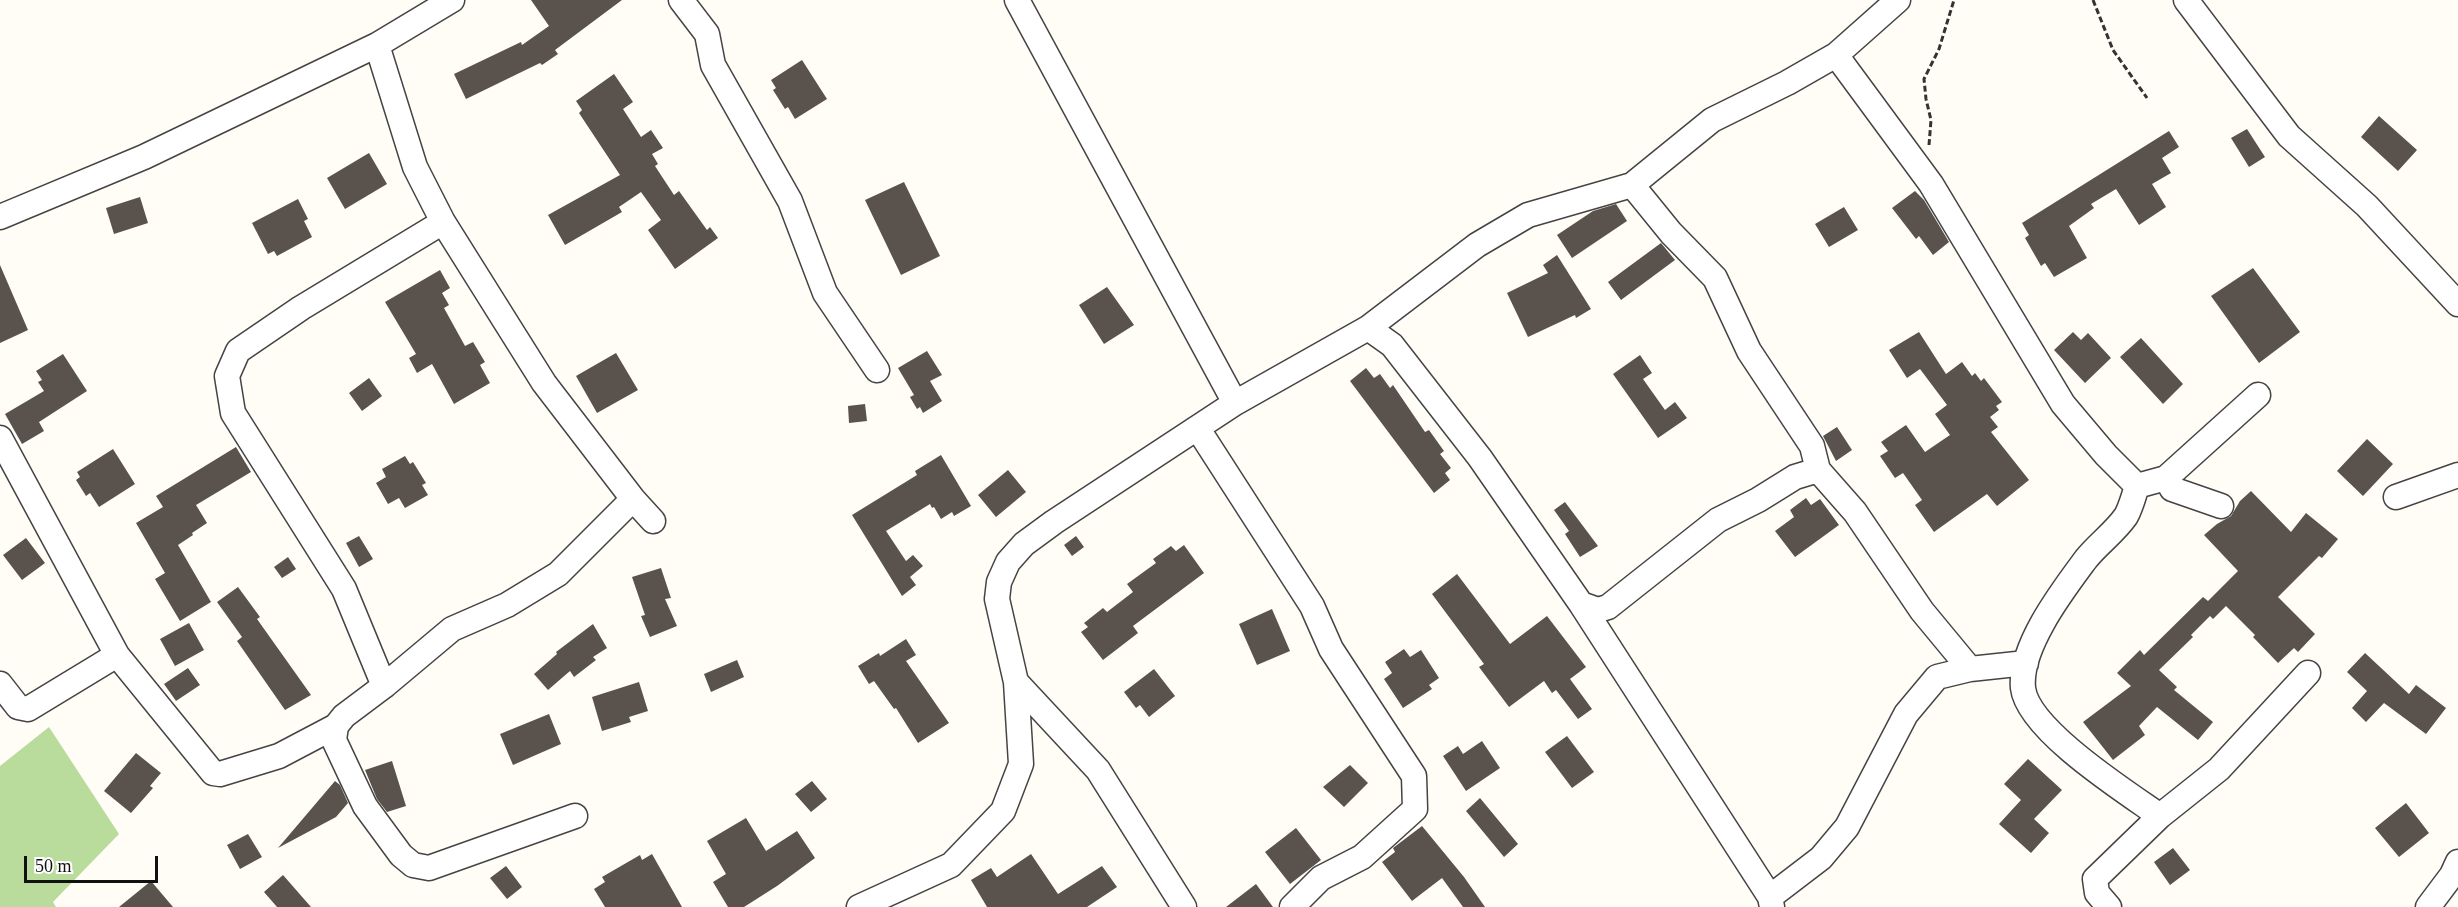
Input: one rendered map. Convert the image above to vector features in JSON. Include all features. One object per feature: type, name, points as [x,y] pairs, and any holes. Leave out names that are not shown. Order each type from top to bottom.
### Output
[{"type":"street","points":[[0,217],[144,157],[377,45],[452,0]]},
{"type":"street","points":[[681,0],[707,34],[713,65],[790,201],[825,292],[877,370]]},
{"type":"street","points":[[1017,0],[1236,404]]},
{"type":"street","points":[[859,907],[951,865],[1003,811],[1021,764],[1016,681],[997,599],[999,582],[1008,562],[1024,544],[1054,522],[1236,404],[1368,328],[1477,245],[1528,215],[1632,185],[1712,120],[1787,83],[1836,55],[1898,0]]},
{"type":"street","points":[[2186,0],[2289,136],[2367,206],[2458,303]]},
{"type":"street","points":[[377,45],[415,167],[443,222],[544,383],[633,499],[653,521]]},
{"type":"street","points":[[1836,55],[1931,184],[2063,404],[2106,455],[2137,486]]},
{"type":"street","points":[[1632,185],[1671,233],[1715,278],[1749,351],[1812,446],[1818,470],[1855,512],[1922,611],[1970,669]]},
{"type":"street","points":[[384,686],[344,589],[233,412],[227,376],[238,351],[301,308],[443,222]]},
{"type":"street","points":[[1368,328],[1392,345],[1452,419],[1581,604],[1771,902],[1821,858],[1847,827],[1906,714],[1937,677],[1970,669],[2026,663]]},
{"type":"street","points":[[2137,486],[2166,477],[2258,394]]},
{"type":"street","points":[[1198,429],[1312,606],[1332,649],[1414,776],[1415,809],[1362,857],[1321,878],[1292,907]]},
{"type":"street","points":[[0,438],[117,655],[213,773],[220,774],[279,756],[336,726],[344,716],[452,629],[507,605],[558,574],[633,499]]},
{"type":"street","points":[[1581,604],[1598,610],[1608,607],[1718,520],[1758,500],[1795,477],[1818,470]]},
{"type":"street","points":[[2396,497],[2458,475]]},
{"type":"street","points":[[2166,477],[2172,489],[2221,506]]},
{"type":"street","points":[[2137,486],[2127,515],[2088,557],[2054,604],[2026,663],[2023,689],[2036,716],[2048,731],[2160,816]]},
{"type":"street","points":[[0,684],[18,706],[28,709],[117,655]]},
{"type":"street","points":[[2109,907],[2097,893],[2096,879],[2160,816],[2219,770],[2308,673]]},
{"type":"street","points":[[1016,681],[1098,770],[1184,907]]},
{"type":"street","points":[[336,726],[333,740],[365,806],[400,855],[413,865],[429,868],[575,816]]},
{"type":"street","points":[[2428,907],[2458,862]]},
{"type":"path","points":[[1929,152],[1931,120],[1924,79],[1939,49],[1954,0]]},
{"type":"path","points":[[2093,0],[2113,50],[2146,98]]},
{"type":"green space","points":[[49,727],[119,834],[53,902],[56,907],[0,907],[0,766]]},
{"type":"building","points":[[531,0],[622,0],[555,50],[558,54],[542,65],[540,63],[466,99],[454,74],[521,42],[522,45],[549,26]]},
{"type":"building","points":[[802,60],[827,99],[795,119],[788,107],[785,109],[773,90],[776,88],[771,80]]},
{"type":"building","points":[[614,74],[633,102],[623,109],[641,137],[651,130],[663,148],[652,154],[658,164],[655,166],[674,195],[679,191],[707,230],[710,227],[718,238],[675,269],[648,230],[661,220],[641,192],[619,207],[622,212],[565,245],[548,215],[620,175],[579,113],[582,110],[576,101]]},
{"type":"building","points":[[2379,116],[2417,150],[2398,171],[2361,137]]},
{"type":"building","points":[[2247,129],[2265,157],[2249,167],[2231,138]]},
{"type":"building","points":[[2169,131],[2179,147],[2162,158],[2171,173],[2152,184],[2166,207],[2139,225],[2116,189],[2091,204],[2094,208],[2069,226],[2087,258],[2054,277],[2045,263],[2041,266],[2025,238],[2029,235],[2022,223]]},
{"type":"building","points":[[369,153],[387,184],[345,209],[327,178]]},
{"type":"building","points":[[904,182],[940,256],[901,275],[865,200]]},
{"type":"building","points":[[1915,191],[1924,200],[1949,242],[1933,255],[1919,236],[1916,239],[1892,208]]},
{"type":"building","points":[[140,197],[148,223],[114,234],[106,208]]},
{"type":"building","points":[[298,199],[308,219],[304,221],[312,237],[277,256],[274,251],[268,254],[252,223]]},
{"type":"building","points":[[1616,204],[1627,221],[1572,258],[1557,235],[1593,211]]},
{"type":"building","points":[[1844,207],[1858,230],[1829,247],[1815,224]]},
{"type":"building","points":[[1661,243],[1675,260],[1621,300],[1608,282]]},
{"type":"building","points":[[1557,255],[1591,309],[1576,318],[1575,315],[1528,337],[1507,293],[1548,273],[1543,265]]},
{"type":"building","points":[[0,265],[28,330],[0,343]]},
{"type":"building","points":[[2253,268],[2300,332],[2259,363],[2211,296]]},
{"type":"building","points":[[440,270],[450,288],[442,293],[449,305],[444,308],[465,346],[473,342],[485,362],[480,365],[490,383],[454,404],[432,364],[417,373],[409,358],[416,354],[385,302]]},
{"type":"building","points":[[1107,287],[1134,325],[1104,344],[1079,305]]},
{"type":"building","points":[[1919,332],[1946,374],[1962,362],[1972,376],[1975,373],[1981,381],[1984,378],[2002,402],[1996,406],[1999,410],[1990,417],[1998,427],[1991,432],[2029,480],[1997,506],[1987,494],[1934,532],[1915,505],[1922,500],[1903,473],[1895,478],[1880,456],[1888,451],[1881,442],[1906,425],[1925,452],[1950,435],[1935,414],[1947,405],[1920,369],[1907,378],[1889,350]]},
{"type":"building","points":[[2073,332],[2081,340],[2088,333],[2111,358],[2085,383],[2054,350]]},
{"type":"building","points":[[2141,338],[2183,384],[2163,404],[2120,357]]},
{"type":"building","points":[[927,351],[942,375],[930,381],[942,401],[923,413],[920,407],[917,409],[910,397],[914,395],[898,368]]},
{"type":"building","points":[[616,353],[638,390],[597,413],[576,376]]},
{"type":"building","points":[[63,354],[87,391],[39,422],[44,431],[22,444],[5,414],[44,391],[38,382],[42,380],[36,371]]},
{"type":"building","points":[[1640,355],[1652,373],[1643,379],[1665,410],[1675,402],[1687,418],[1658,438],[1613,374]]},
{"type":"building","points":[[1366,368],[1374,378],[1380,374],[1390,388],[1393,385],[1425,432],[1429,430],[1444,451],[1440,454],[1451,468],[1445,473],[1450,480],[1434,493],[1350,381]]},
{"type":"building","points":[[369,378],[382,396],[362,411],[349,393]]},
{"type":"building","points":[[865,404],[867,421],[849,423],[848,406]]},
{"type":"building","points":[[1837,427],[1852,450],[1836,461],[1823,436]]},
{"type":"building","points":[[2367,439],[2393,464],[2363,496],[2337,471]]},
{"type":"building","points":[[236,447],[251,472],[196,505],[207,523],[178,545],[211,602],[180,621],[155,579],[165,573],[136,523],[163,507],[156,496]]},
{"type":"building","points":[[113,449],[135,484],[99,507],[90,493],[86,496],[76,480],[80,477],[77,472]]},
{"type":"building","points":[[941,455],[971,506],[954,516],[952,512],[941,519],[930,504],[886,531],[906,561],[913,555],[923,566],[910,577],[916,585],[902,596],[852,515],[917,475],[915,471]]},
{"type":"building","points":[[405,456],[410,464],[413,462],[426,483],[422,485],[428,495],[405,508],[399,498],[388,504],[376,483],[386,477],[382,469]]},
{"type":"building","points":[[1008,470],[1026,492],[996,517],[978,495]]},
{"type":"building","points":[[2251,491],[2291,532],[2306,513],[2338,539],[2322,558],[2319,556],[2278,597],[2315,634],[2298,652],[2294,648],[2278,663],[2253,637],[2255,635],[2226,606],[2213,619],[2210,616],[2191,635],[2193,637],[2159,670],[2177,687],[2174,690],[2213,722],[2198,740],[2157,707],[2139,726],[2145,735],[2113,760],[2083,722],[2131,686],[2117,673],[2140,650],[2144,655],[2203,597],[2208,601],[2238,571],[2204,535],[2231,516],[2240,501]]},
{"type":"building","points":[[1806,498],[1811,505],[1820,499],[1839,525],[1795,557],[1775,531],[1794,517],[1790,510]]},
{"type":"building","points":[[1565,502],[1598,546],[1580,557],[1565,534],[1569,531],[1554,510]]},
{"type":"building","points":[[359,536],[373,559],[359,567],[346,543]]},
{"type":"building","points":[[1076,536],[1084,547],[1072,556],[1064,545]]},
{"type":"building","points":[[26,538],[45,563],[22,580],[3,555]]},
{"type":"building","points":[[1184,545],[1204,573],[1133,626],[1138,633],[1103,660],[1081,632],[1088,627],[1084,623],[1103,608],[1107,612],[1133,592],[1127,584],[1156,563],[1153,559],[1171,546],[1176,551]]},
{"type":"building","points":[[288,557],[296,569],[282,578],[274,567]]},
{"type":"building","points":[[661,568],[671,598],[665,599],[677,626],[650,637],[641,616],[645,615],[632,577]]},
{"type":"building","points":[[1457,574],[1510,644],[1547,616],[1586,667],[1570,679],[1592,709],[1578,719],[1556,690],[1552,693],[1544,681],[1509,707],[1479,667],[1484,664],[1432,594]]},
{"type":"building","points":[[238,587],[260,617],[257,619],[311,695],[285,710],[237,641],[242,637],[217,602]]},
{"type":"building","points":[[1272,609],[1290,651],[1257,665],[1239,624]]},
{"type":"building","points":[[189,623],[204,650],[175,666],[160,639]]},
{"type":"building","points":[[593,624],[607,648],[593,657],[596,660],[574,677],[570,671],[548,690],[534,674],[557,654],[556,652]]},
{"type":"building","points":[[906,639],[916,655],[906,661],[949,723],[918,743],[896,708],[894,709],[874,681],[869,684],[858,666],[879,653],[880,656]]},
{"type":"building","points":[[1404,649],[1410,657],[1421,650],[1439,678],[1429,685],[1432,689],[1403,708],[1384,679],[1392,673],[1385,662]]},
{"type":"building","points":[[2365,653],[2409,694],[2416,685],[2446,708],[2426,734],[2384,703],[2366,722],[2352,708],[2367,691],[2347,672]]},
{"type":"building","points":[[737,660],[744,677],[711,692],[704,674]]},
{"type":"building","points":[[188,668],[200,685],[176,701],[164,684]]},
{"type":"building","points":[[1154,669],[1175,696],[1149,717],[1140,705],[1136,708],[1124,692]]},
{"type":"building","points":[[639,682],[648,711],[629,717],[631,722],[602,731],[592,697]]},
{"type":"building","points":[[549,714],[561,744],[513,765],[500,734]]},
{"type":"building","points":[[1567,736],[1594,772],[1572,788],[1545,752]]},
{"type":"building","points":[[1482,741],[1500,768],[1466,791],[1443,756],[1458,746],[1463,754]]},
{"type":"building","points":[[136,753],[161,773],[150,786],[153,788],[131,813],[104,791]]},
{"type":"building","points":[[2028,759],[2062,790],[2034,819],[2049,833],[2031,853],[1999,824],[2021,800],[2004,784]]},
{"type":"building","points":[[392,761],[406,806],[387,812],[377,799],[365,770]]},
{"type":"building","points":[[1350,765],[1368,783],[1344,807],[1323,787]]},
{"type":"building","points":[[335,781],[340,785],[348,803],[336,817],[278,848]]},
{"type":"building","points":[[812,781],[827,799],[811,812],[795,794]]},
{"type":"building","points":[[1480,798],[1518,844],[1504,857],[1466,811]]},
{"type":"building","points":[[2406,803],[2429,833],[2399,857],[2375,828]]},
{"type":"building","points":[[746,818],[766,851],[797,831],[815,858],[744,907],[728,907],[713,882],[726,874],[707,841]]},
{"type":"building","points":[[1422,826],[1464,877],[1485,907],[1463,907],[1442,878],[1412,901],[1382,862],[1395,852],[1393,848]]},
{"type":"building","points":[[1296,828],[1321,860],[1290,884],[1265,852]]},
{"type":"building","points":[[248,834],[262,857],[240,869],[227,845]]},
{"type":"building","points":[[2173,848],[2190,870],[2170,885],[2154,862]]},
{"type":"building","points":[[652,854],[682,907],[605,907],[594,889],[605,882],[602,877],[640,855],[642,860]]},
{"type":"building","points":[[1031,854],[1058,894],[1102,866],[1117,887],[1087,907],[987,907],[971,880],[991,868],[997,877]]},
{"type":"building","points":[[506,866],[522,887],[507,899],[490,878]]},
{"type":"building","points":[[283,875],[311,907],[277,907],[264,892]]},
{"type":"building","points":[[151,881],[173,907],[119,907]]},
{"type":"building","points":[[1256,884],[1273,907],[1226,907]]}]
